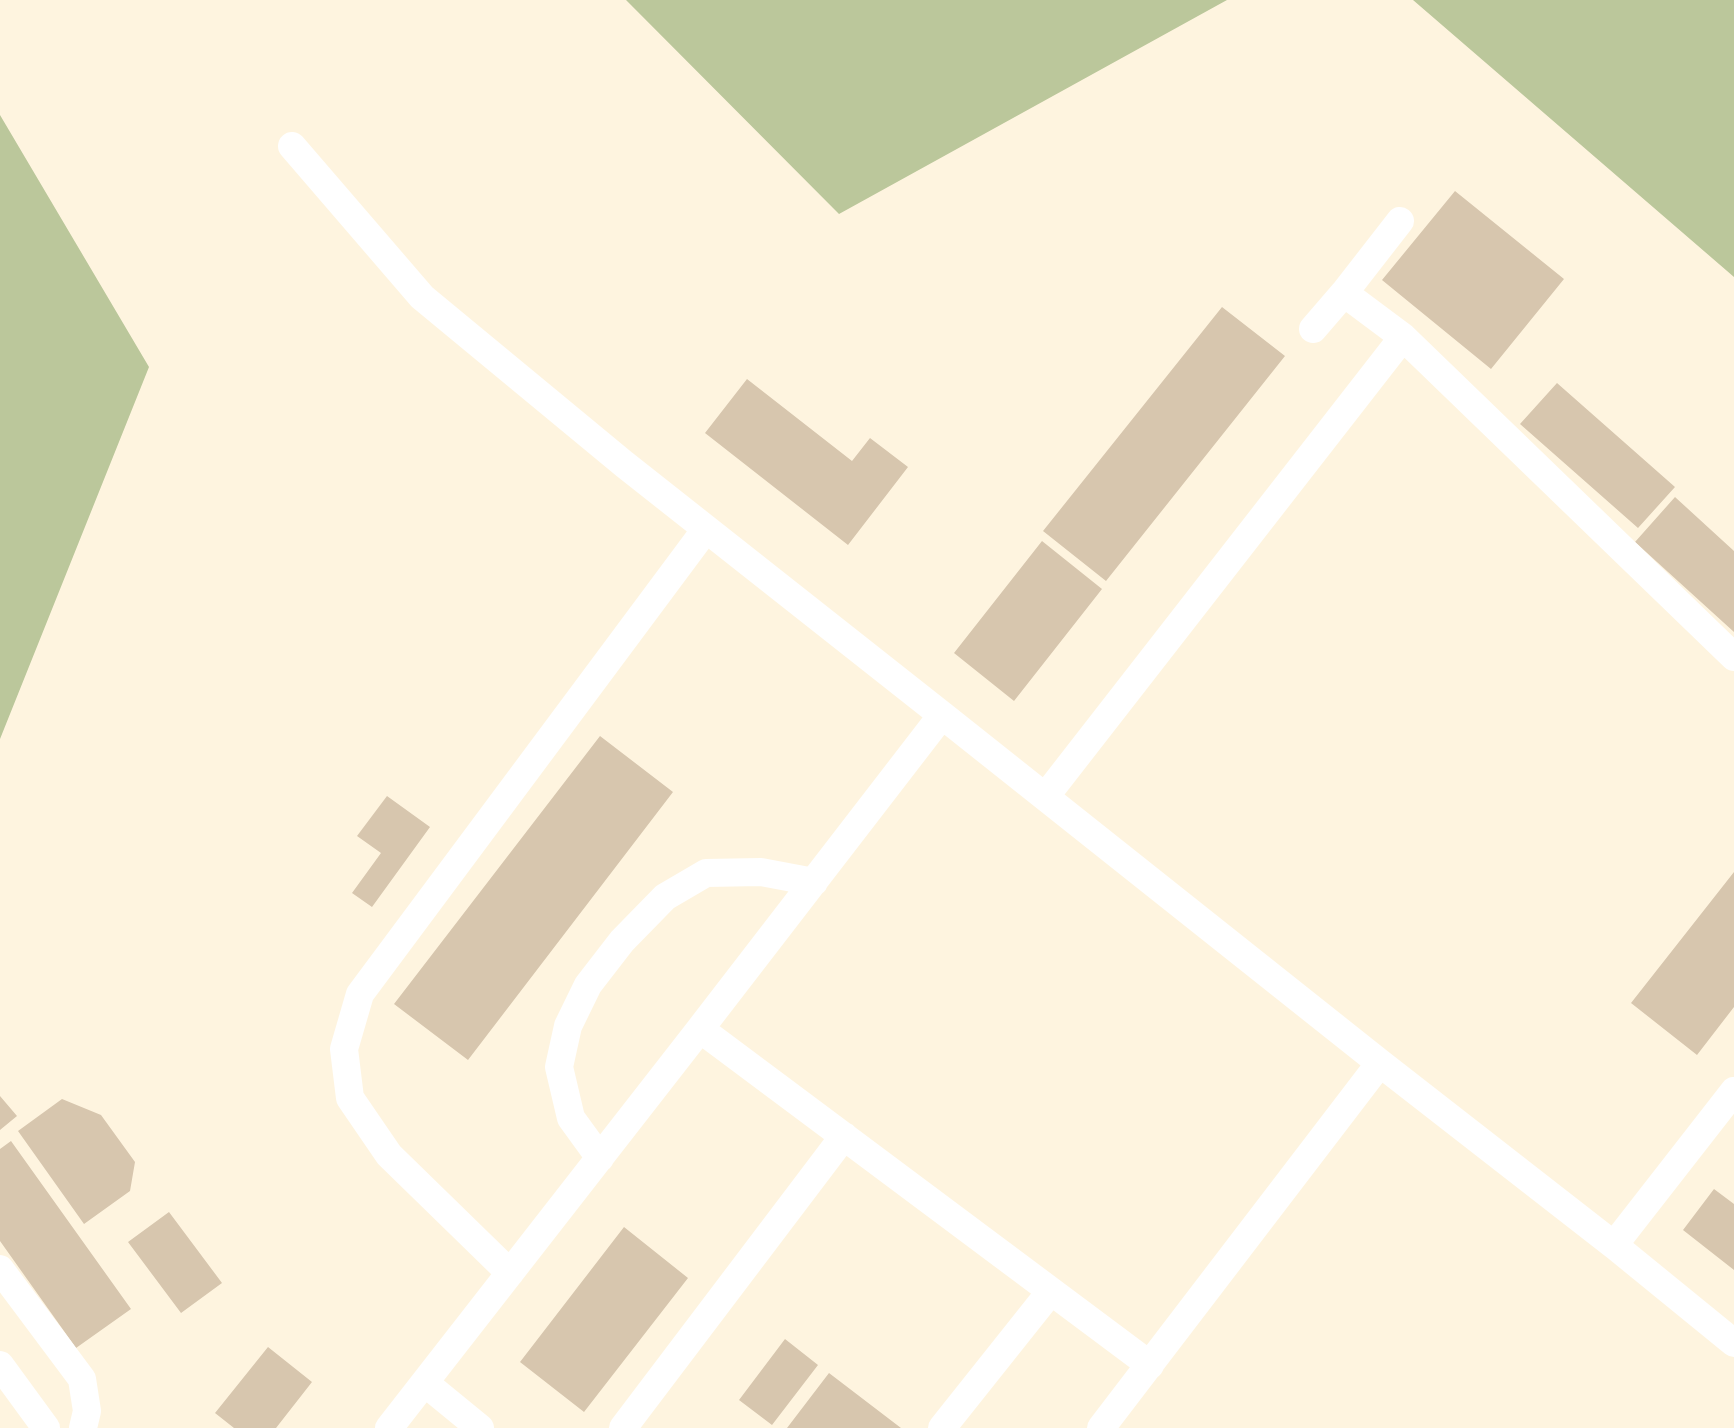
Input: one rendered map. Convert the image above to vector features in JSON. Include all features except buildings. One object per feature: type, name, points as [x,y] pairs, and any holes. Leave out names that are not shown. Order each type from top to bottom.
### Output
[{"type":"lane","points":[[292,146],[422,296],[609,452],[1380,1063],[1614,1245],[1734,1343]]},
{"type":"lane","points":[[1313,329],[1344,293],[1400,221]]},
{"type":"lane","points":[[1344,293],[1403,337],[1734,657]]},
{"type":"lane","points":[[1045,798],[1403,337]]},
{"type":"lane","points":[[510,1273],[389,1156],[350,1098],[344,1048],[360,994],[378,968],[706,530]]},
{"type":"lane","points":[[389,1428],[942,715]]},
{"type":"lane","points":[[600,1158],[571,1118],[559,1068],[568,1026],[588,985],[622,941],[665,897],[706,873],[761,872],[814,882]]},
{"type":"lane","points":[[700,1029],[1150,1365]]},
{"type":"lane","points":[[1101,1428],[1380,1063]]},
{"type":"lane","points":[[1614,1245],[1734,1091]]},
{"type":"lane","points":[[623,1428],[844,1136]]},
{"type":"lane","points":[[0,1269],[82,1379],[87,1411],[83,1428]]},
{"type":"lane","points":[[942,1428],[1051,1291]]},
{"type":"lane","points":[[0,1365],[46,1428]]},
{"type":"lane","points":[[424,1383],[480,1428]]},
{"type":"green space","points":[[626,0],[1227,0],[839,214]]},
{"type":"green space","points":[[1413,0],[1734,0],[1734,277]]},
{"type":"green space","points":[[0,115],[149,367],[0,739]]}]
